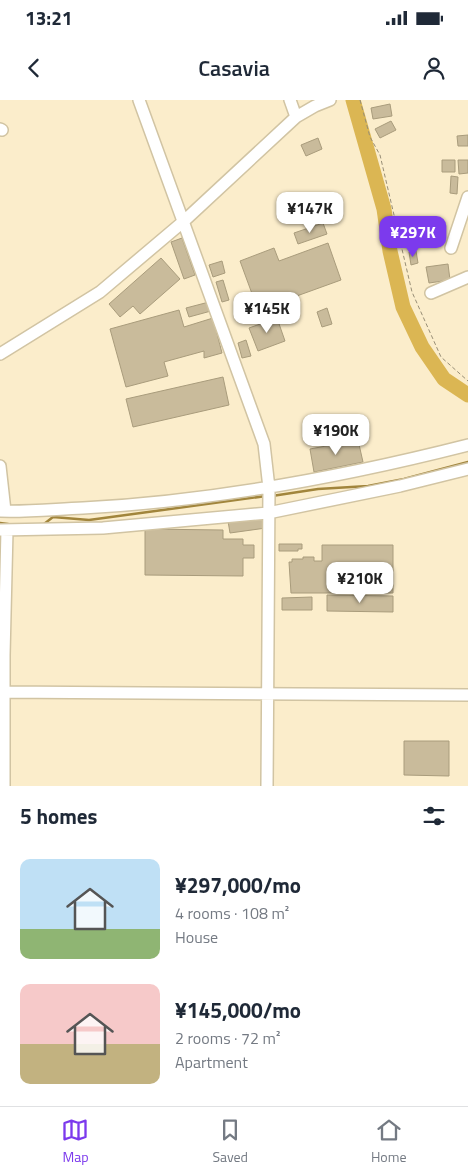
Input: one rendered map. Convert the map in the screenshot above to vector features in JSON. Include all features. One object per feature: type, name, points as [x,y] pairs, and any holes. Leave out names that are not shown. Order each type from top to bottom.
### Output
[{"type":"street","points":[[139,100],[264,444],[268,488],[267,786]]},
{"type":"street","points":[[290,100],[296,117]]},
{"type":"street","points":[[0,354],[100,292],[184,221],[296,117],[330,100]]},
{"type":"street","points":[[450,248],[468,197]]},
{"type":"street","points":[[431,293],[468,277]]},
{"type":"street","points":[[0,466],[3,511],[136,505],[268,488],[400,462],[468,445]]},
{"type":"street","points":[[4,786],[2,692],[4,530],[103,528],[268,511],[400,486],[468,469]]},
{"type":"street","points":[[2,692],[468,695]]},
{"type":"path","points":[[360,100],[370,137],[380,155],[412,292],[441,357],[468,381]]},
{"type":"building","points":[[390,104],[392,116],[373,119],[371,108]]},
{"type":"building","points":[[391,121],[396,130],[380,138],[375,129]]},
{"type":"building","points":[[468,135],[468,146],[458,146],[457,136]]},
{"type":"building","points":[[318,138],[322,149],[306,156],[301,145]]},
{"type":"building","points":[[442,160],[455,160],[455,172],[442,172]]},
{"type":"building","points":[[458,160],[468,160],[468,173],[459,174]]},
{"type":"building","points":[[451,176],[458,177],[457,194],[450,193]]},
{"type":"building","points":[[323,223],[327,234],[298,244],[294,233]]},
{"type":"building","points":[[421,231],[424,245],[408,248],[405,233]]},
{"type":"building","points":[[182,238],[195,275],[184,279],[171,242]]},
{"type":"building","points":[[328,243],[341,280],[258,310],[240,261],[274,248],[279,261]]},
{"type":"building","points":[[416,251],[418,263],[411,265],[409,252]]},
{"type":"building","points":[[161,258],[180,279],[140,314],[133,306],[120,317],[109,304]]},
{"type":"building","points":[[222,261],[225,273],[213,277],[209,265]]},
{"type":"building","points":[[448,264],[450,280],[429,283],[426,267]]},
{"type":"building","points":[[223,280],[229,300],[222,302],[216,282]]},
{"type":"building","points":[[209,302],[211,311],[189,317],[186,308]]},
{"type":"building","points":[[327,308],[332,324],[322,327],[317,312]]},
{"type":"building","points":[[179,310],[184,327],[213,318],[222,353],[204,358],[204,351],[164,362],[168,376],[126,387],[110,329]]},
{"type":"building","points":[[277,318],[285,341],[258,351],[249,328]]},
{"type":"building","points":[[246,340],[251,356],[242,358],[238,343]]},
{"type":"building","points":[[223,377],[229,405],[133,427],[126,399]]},
{"type":"building","points":[[358,440],[363,462],[314,472],[310,449]]},
{"type":"building","points":[[265,517],[266,528],[230,533],[228,521]]},
{"type":"building","points":[[145,529],[223,530],[223,539],[243,539],[243,545],[254,545],[254,558],[243,558],[243,576],[145,575]]},
{"type":"building","points":[[279,544],[302,544],[302,549],[298,549],[298,551],[279,551]]},
{"type":"building","points":[[322,545],[393,545],[393,593],[291,593],[289,562],[292,562],[292,559],[303,559],[303,557],[314,557],[314,561],[322,561]]},
{"type":"building","points":[[327,595],[393,596],[393,612],[327,611]]},
{"type":"building","points":[[312,597],[312,610],[282,610],[282,598]]},
{"type":"building","points":[[404,741],[449,741],[449,776],[404,775]]},
{"type":"waterway","points":[[353,100],[384,209],[390,251],[403,307],[422,347],[444,379],[468,395]]},
{"type":"waterway","points":[[272,496],[318,489],[368,486],[404,479],[468,462]]},
{"type":"waterway","points":[[44,524],[53,517],[89,520],[266,496]]},
{"type":"waterway","points":[[0,523],[8,524]]}]
